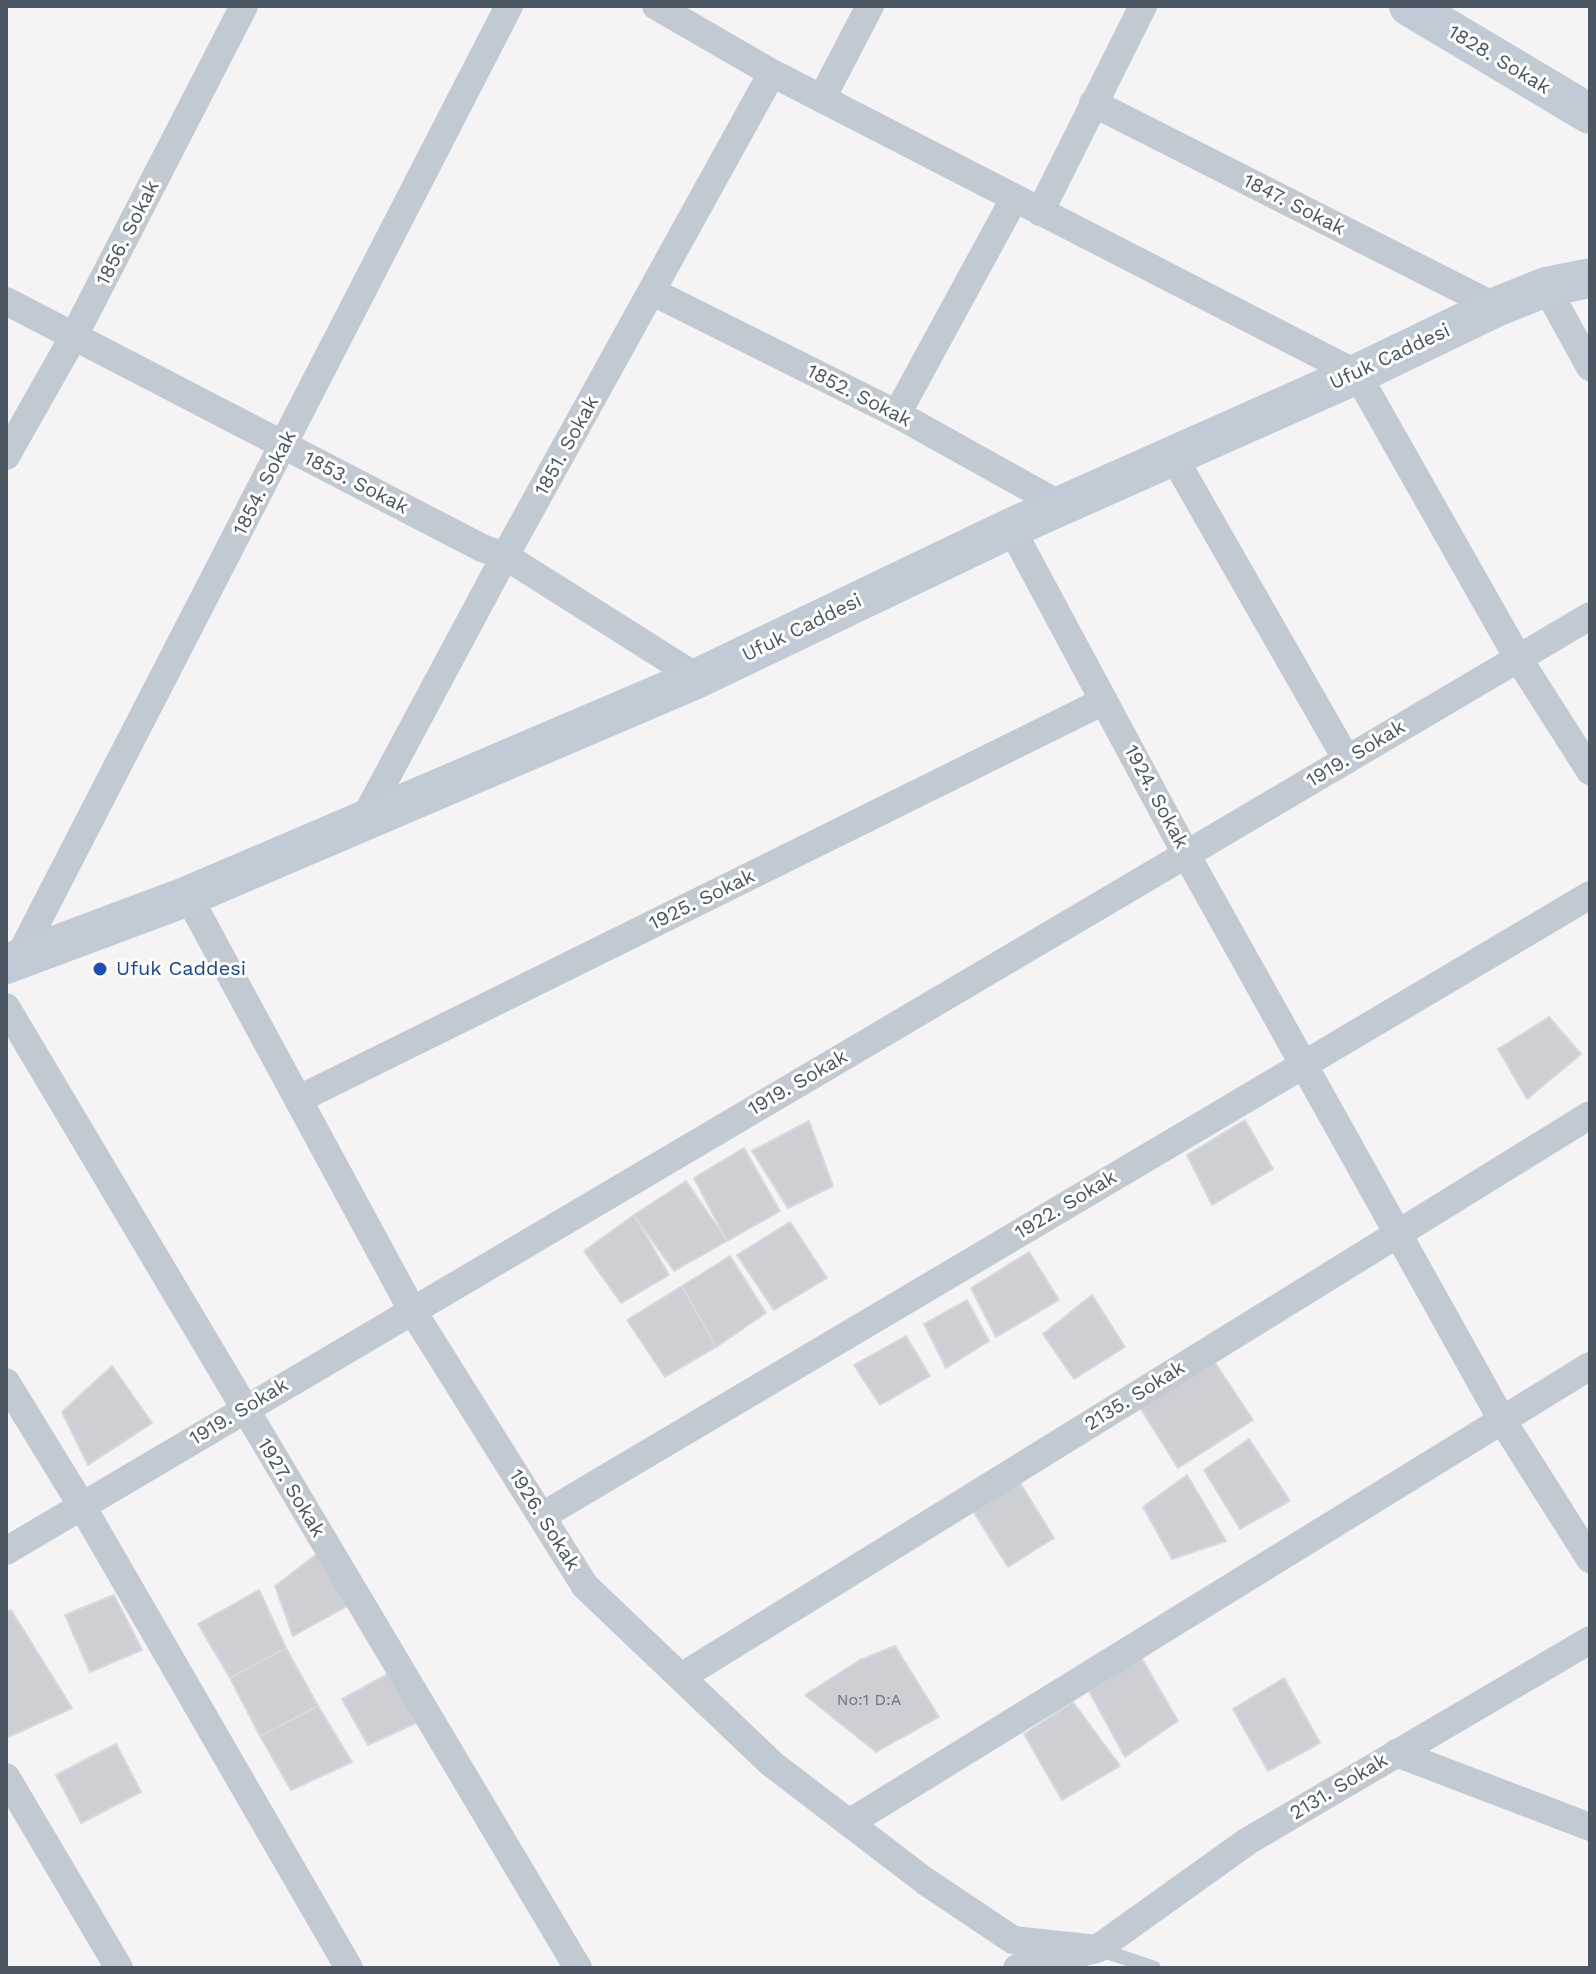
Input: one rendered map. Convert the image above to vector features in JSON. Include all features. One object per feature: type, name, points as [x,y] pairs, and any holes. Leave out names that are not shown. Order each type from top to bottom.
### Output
[{"type":"main road","name":"1828. Sokak","points":[[1409,6],[1590,114]]},
{"type":"main road","name":"Ufuk Caddesi","points":[[12,962],[188,896],[698,678],[1011,528],[1357,374],[1496,307],[1546,287],[1590,278]]},
{"type":"street","name":"1856. Sokak","points":[[6,456],[74,336],[244,6]]},
{"type":"street","name":"1854. Sokak","points":[[12,962],[284,446],[509,6]]},
{"type":"street","points":[[656,6],[772,73],[1357,374],[1518,658],[1590,771]]},
{"type":"street","points":[[822,98],[870,6]]},
{"type":"street","points":[[1040,212],[1143,6]]},
{"type":"street","name":"1851. Sokak","points":[[363,821],[505,556],[772,73]]},
{"type":"street","name":"1847. Sokak","points":[[1093,103],[1496,307]]},
{"type":"street","points":[[897,414],[1014,199]]},
{"type":"street","points":[[1546,287],[1590,367]]},
{"type":"street","name":"1852. Sokak","points":[[653,292],[897,414],[1062,506]]},
{"type":"street","name":"1853. Sokak","points":[[6,301],[482,548],[505,556],[698,678]]},
{"type":"street","points":[[1173,456],[1347,760]]},
{"type":"street","name":"1924. Sokak","points":[[1011,528],[1186,854],[1502,1420],[1590,1559]]},
{"type":"street","name":"1919. Sokak","points":[[6,1551],[1590,616]]},
{"type":"street","name":"1925. Sokak","points":[[299,1099],[1104,701]]},
{"type":"street","name":"1922. Sokak","points":[[542,1516],[1590,895]]},
{"type":"street","name":"1926. Sokak","points":[[188,896],[412,1310],[585,1586],[772,1764],[925,1881],[1013,1940],[1097,1949]]},
{"type":"street","name":"1927. Sokak","points":[[6,1007],[578,1968]]},
{"type":"street","name":"2135. Sokak","points":[[681,1677],[1590,1115]]},
{"type":"street","points":[[849,1823],[1590,1366]]},
{"type":"street","points":[[6,1382],[82,1506],[349,1968]]},
{"type":"street","name":"2131. Sokak","points":[[1097,1949],[1248,1841],[1590,1640]]},
{"type":"street","points":[[1396,1753],[1590,1827]]},
{"type":"street","points":[[6,1777],[119,1968]]},
{"type":"street","points":[[1017,1968],[1097,1949]]},
{"type":"lane","points":[[1097,1949],[1154,1968]]},
{"type":"building","points":[[1549,1017],[1581,1054],[1527,1099],[1498,1049]]},
{"type":"building","points":[[1245,1120],[1273,1169],[1212,1205],[1187,1155]]},
{"type":"building","points":[[809,1121],[833,1186],[788,1208],[752,1151]]},
{"type":"building","points":[[744,1148],[780,1211],[727,1241],[694,1178]]},
{"type":"building","points":[[686,1181],[727,1241],[674,1271],[634,1215]]},
{"type":"building","points":[[634,1215],[669,1275],[621,1303],[584,1251]]},
{"type":"building","points":[[790,1222],[827,1278],[774,1310],[737,1255]]},
{"type":"building","points":[[1029,1252],[1059,1300],[996,1337],[971,1288]]},
{"type":"building","points":[[730,1256],[766,1313],[716,1347],[682,1286]]},
{"type":"building","points":[[682,1286],[716,1347],[665,1377],[627,1320]]},
{"type":"building","points":[[1092,1295],[1125,1347],[1074,1379],[1043,1334]]},
{"type":"building","points":[[967,1300],[989,1341],[946,1368],[924,1324]]},
{"type":"building","points":[[906,1336],[930,1376],[880,1405],[854,1365]]},
{"type":"building","points":[[1214,1361],[1253,1420],[1178,1468],[1139,1406]]},
{"type":"building","points":[[112,1366],[152,1423],[88,1465],[62,1412]]},
{"type":"building","points":[[1249,1439],[1290,1501],[1240,1529],[1204,1470]]},
{"type":"building","points":[[1014,1473],[1054,1538],[1008,1567],[968,1503]]},
{"type":"building","points":[[1187,1475],[1226,1541],[1172,1559],[1143,1507]]},
{"type":"building","points":[[326,1547],[358,1600],[293,1636],[275,1586]]},
{"type":"building","points":[[259,1590],[286,1648],[230,1678],[198,1624]]},
{"type":"building","points":[[114,1595],[142,1650],[90,1672],[65,1615]]},
{"type":"building","points":[[11,1610],[72,1708],[6,1738],[6,1612]]},
{"type":"building","points":[[895,1646],[939,1717],[876,1752],[805,1695],[860,1660]]},
{"type":"building","points":[[286,1648],[318,1706],[260,1736],[230,1678]]},
{"type":"building","points":[[1141,1657],[1178,1721],[1125,1757],[1089,1691]]},
{"type":"building","points":[[399,1668],[416,1723],[368,1745],[342,1699]]},
{"type":"building","points":[[1284,1678],[1320,1743],[1268,1771],[1233,1709]]},
{"type":"building","points":[[1073,1702],[1120,1766],[1062,1800],[1024,1734]]},
{"type":"building","points":[[318,1706],[352,1762],[291,1790],[260,1736]]},
{"type":"building","points":[[116,1744],[141,1792],[81,1823],[56,1775]]},
{"type":"place","name":"Ufuk Caddesi","points":[[100,969]]}]
